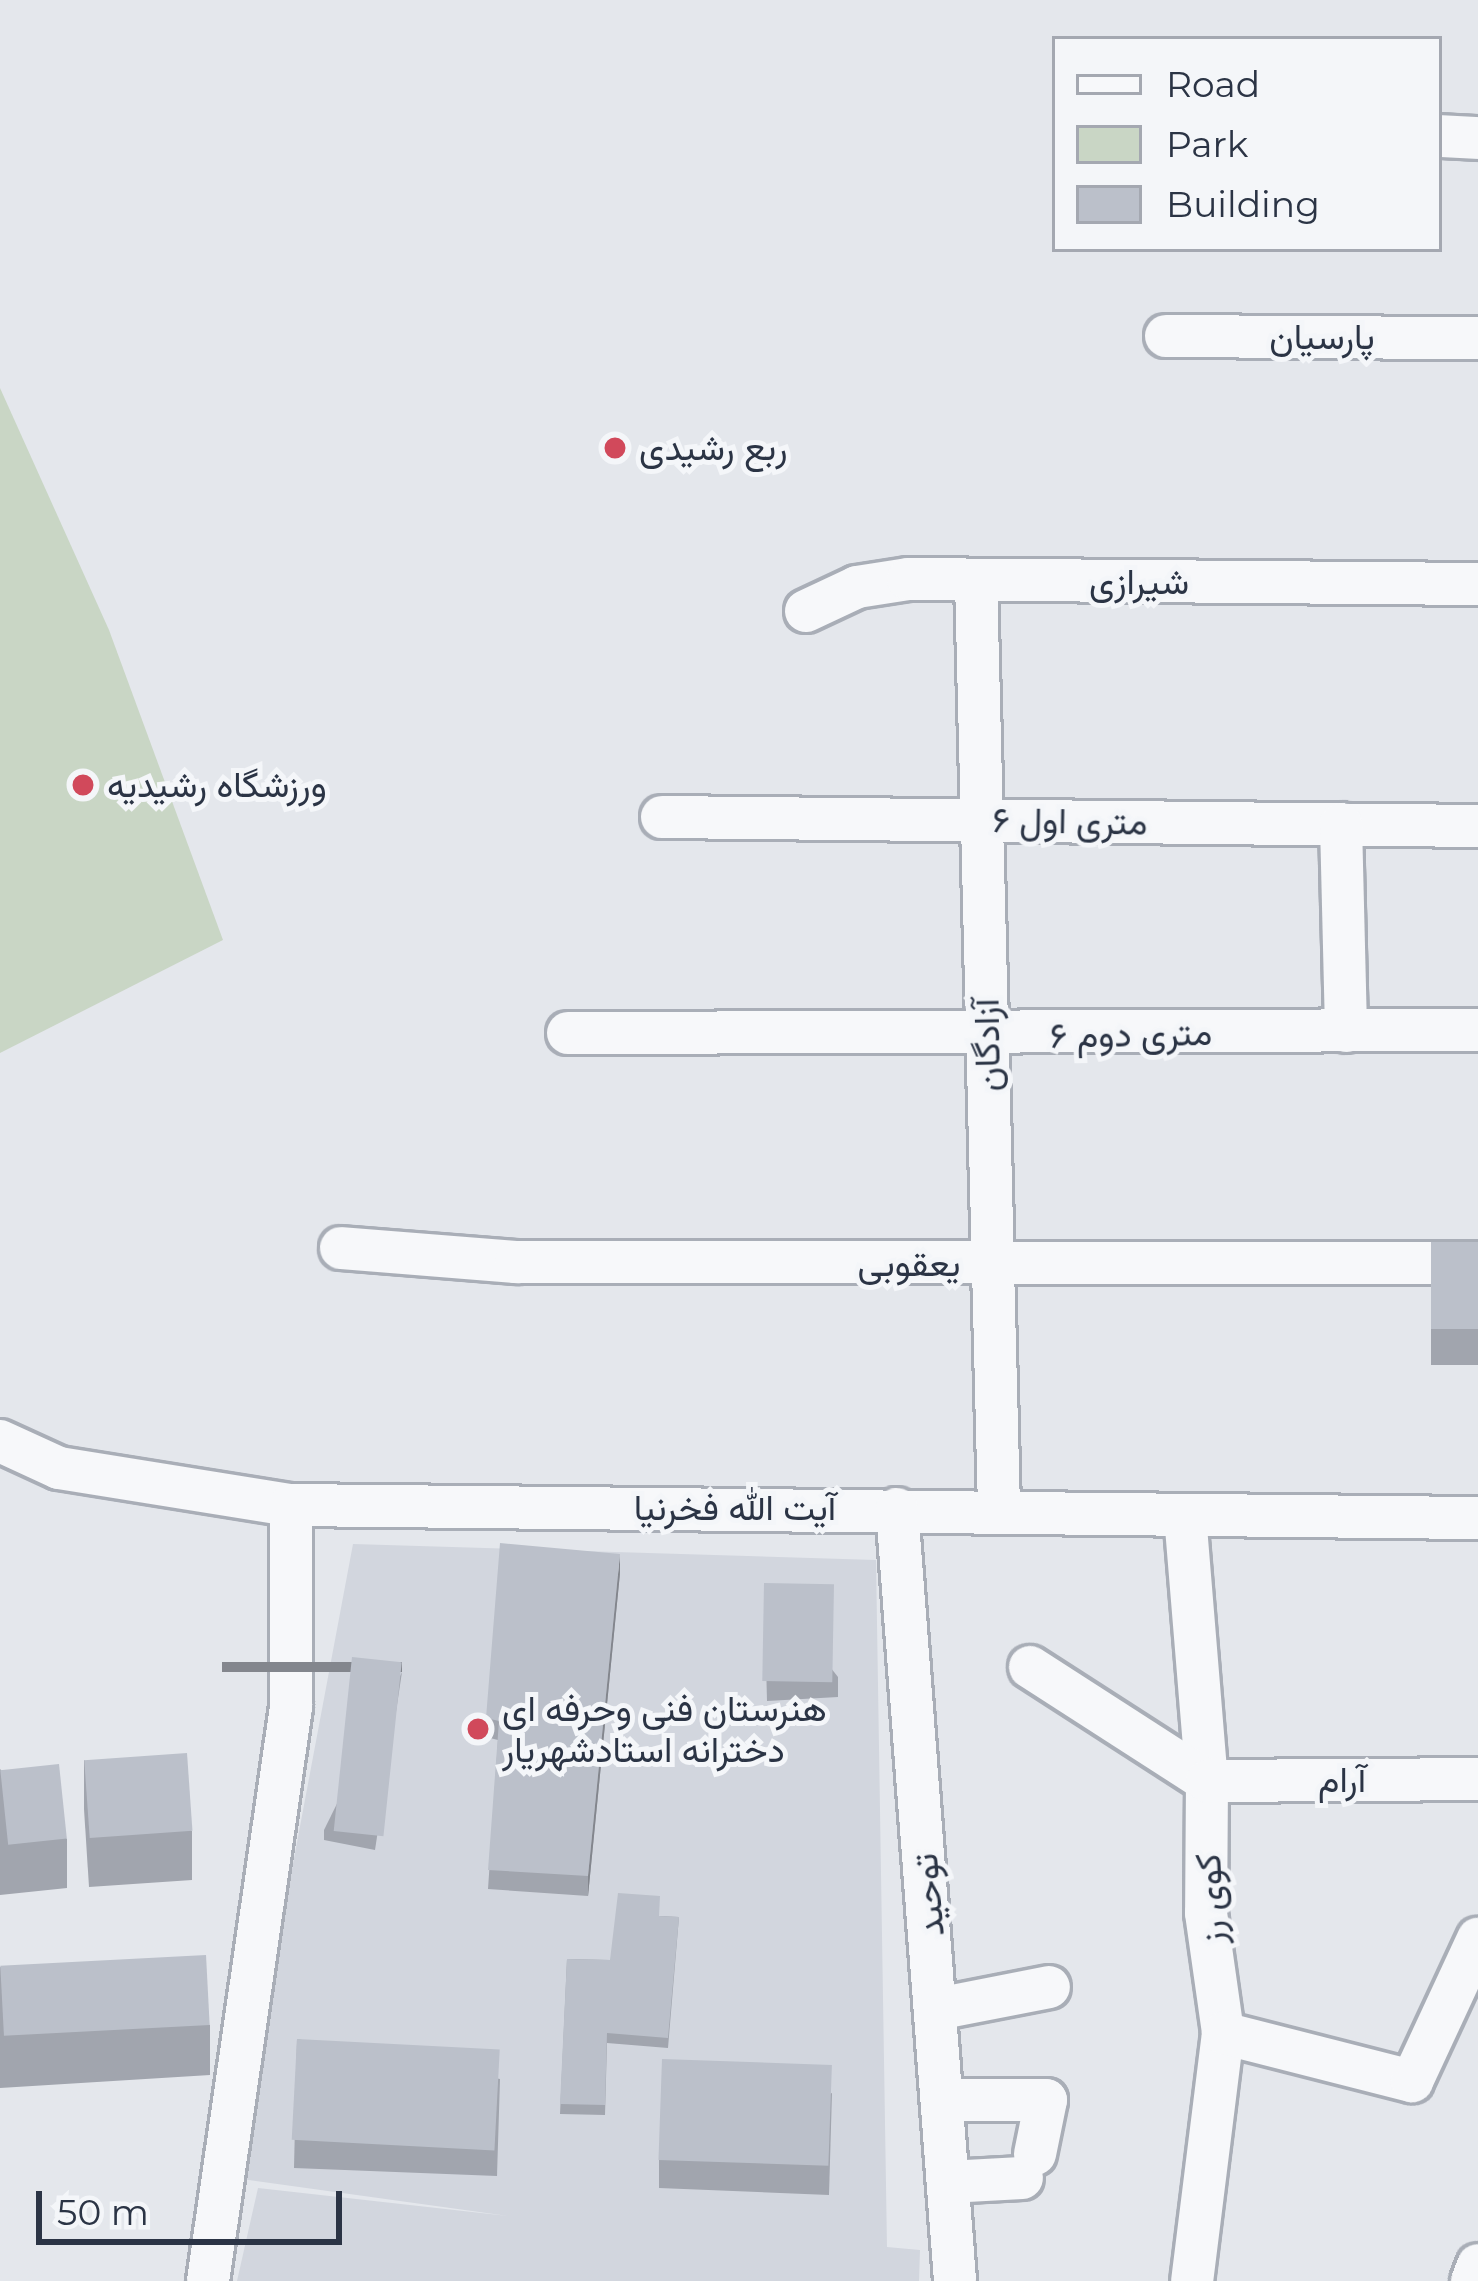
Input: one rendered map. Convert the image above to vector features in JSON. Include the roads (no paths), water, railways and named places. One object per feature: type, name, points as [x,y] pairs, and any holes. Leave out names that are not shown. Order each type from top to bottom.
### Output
[{"type":"street","points":[[1442,136],[1478,138]]},
{"type":"street","name":"پارسیان","points":[[1166,336],[1478,338]]},
{"type":"street","name":"شیرازی","points":[[806,611],[856,587],[976,580],[1478,584]]},
{"type":"street","name":"آزادگان","points":[[976,580],[999,1510]]},
{"type":"street","name":"۶ متری اول","points":[[662,817],[1478,826]]},
{"type":"street","points":[[1341,824],[1346,1031]]},
{"type":"street","name":"۶ متری دوم","points":[[568,1033],[1478,1030]]},
{"type":"street","name":"یعقوبی","points":[[341,1248],[515,1262],[1478,1263]]},
{"type":"street","name":"آیت الله فخرنیا","points":[[0,1442],[59,1468],[291,1505],[1478,1518]]},
{"type":"street","points":[[208,2281],[291,1707],[291,1505]]},
{"type":"street","name":"توحید","points":[[897,1509],[955,2281]]},
{"type":"street","name":"کوی رز","points":[[1185,1515],[1207,1781],[1206,1913],[1223,2033],[1192,2281]]},
{"type":"street","points":[[1030,1667],[1207,1781]]},
{"type":"street","name":"آرام","points":[[1207,1781],[1478,1779]]},
{"type":"street","points":[[1223,2033],[1412,2080],[1478,1939]]},
{"type":"street","points":[[937,2009],[1049,1987]]},
{"type":"street","points":[[943,2101],[1046,2100],[1029,2166],[948,2182]]},
{"type":"street","points":[[1472,2281],[1478,2265]]},
{"type":"place","name":"ربع رشیدی","points":[[615,448]]},
{"type":"place","name":"ورزشگاه رشیدیه","points":[[83,785]]},
{"type":"place","name":"هنرستان فنی وحرفه ای دخترانه استادشهریار","points":[[478,1729]]}]
